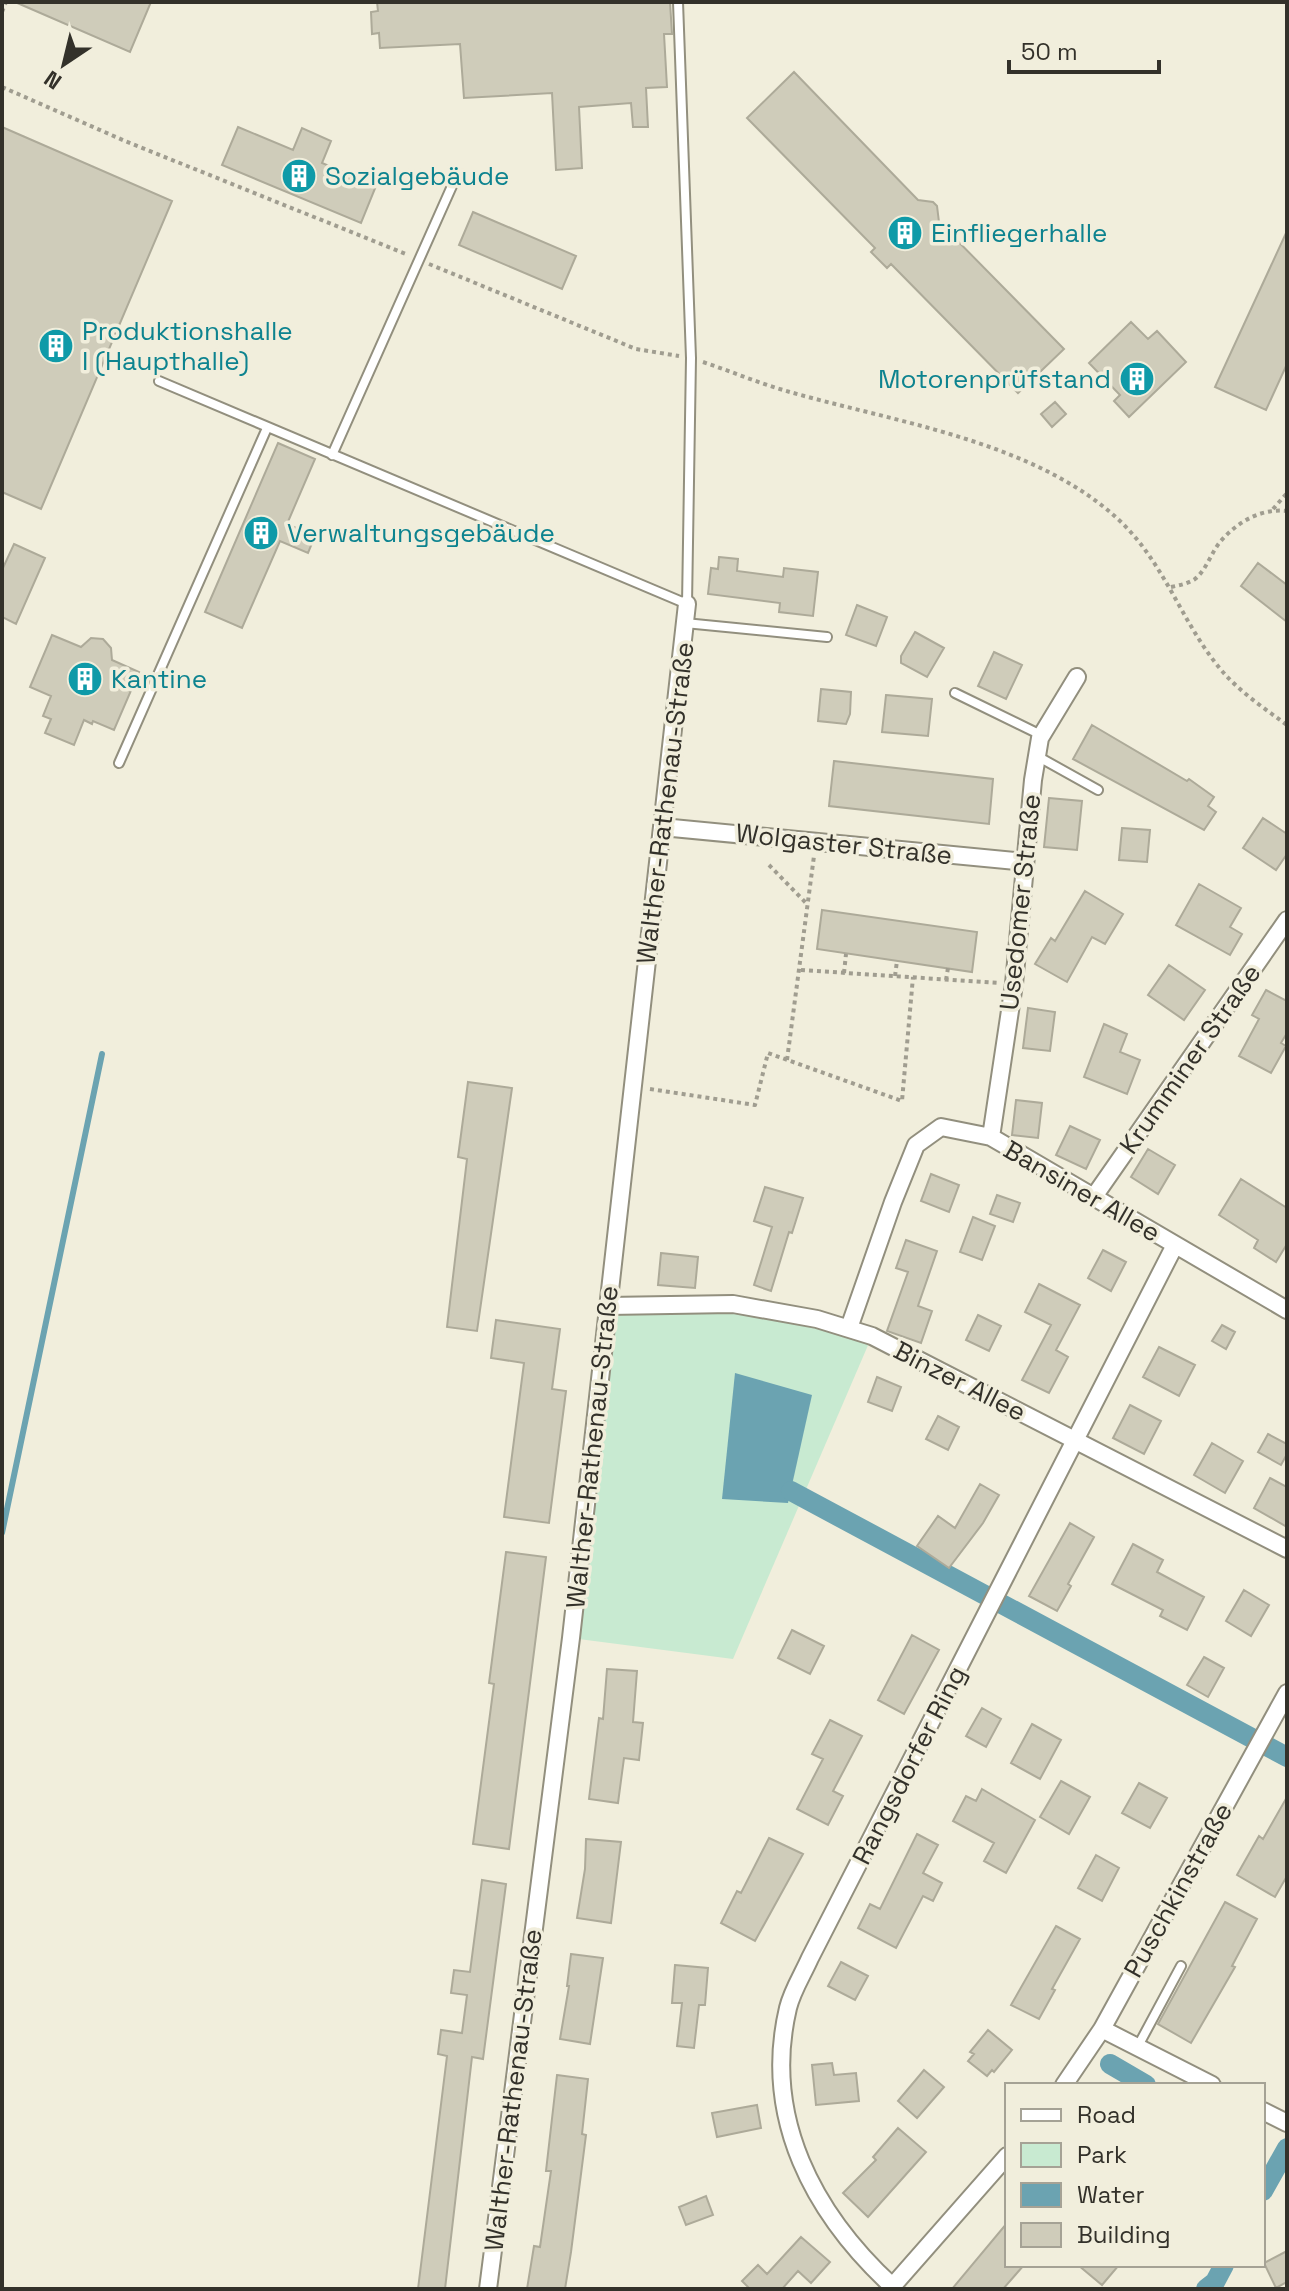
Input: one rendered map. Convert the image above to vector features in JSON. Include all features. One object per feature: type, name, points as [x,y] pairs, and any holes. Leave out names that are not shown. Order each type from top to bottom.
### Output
[{"type":"street","name":"Walther-Rathenau-Straße","points":[[488,2289],[571,1638],[687,604]]},
{"type":"street","name":"Usedomer Straße","points":[[991,1137],[1014,984],[1037,756],[1042,735],[1077,677]]},
{"type":"street","name":"Wolgaster Straße","points":[[662,827],[1025,862]]},
{"type":"street","name":"Krumminer Straße","points":[[1093,1198],[1287,920]]},
{"type":"street","name":"Bansiner Allee","points":[[849,1328],[916,1145],[941,1127],[991,1137],[1287,1310]]},
{"type":"street","name":"Rangsdorfer Ring","points":[[891,2288],[849,2242],[820,2200],[798,2159],[784,2106],[784,2044],[789,2007],[810,1958],[1175,1245]]},
{"type":"street","name":"Binzer Allee","points":[[608,1306],[733,1304],[817,1319],[872,1336],[1287,1549]]},
{"type":"street","name":"Puschkinstraße","points":[[1065,2083],[1102,2029],[1287,1693]]},
{"type":"street","points":[[1102,2029],[1208,2083]]},
{"type":"street","points":[[891,2288],[1005,2158]]},
{"type":"lane","points":[[159,381],[687,604],[691,358],[678,2]]},
{"type":"lane","points":[[332,455],[456,177]]},
{"type":"lane","points":[[119,763],[267,428]]},
{"type":"lane","points":[[685,623],[827,637]]},
{"type":"lane","points":[[955,693],[1042,735]]},
{"type":"lane","points":[[1037,756],[1098,790]]},
{"type":"lane","points":[[1137,2047],[1181,1966]]},
{"type":"path","points":[[2,12],[6,2]]},
{"type":"path","points":[[1171,587],[1187,584],[1198,576],[1219,543],[1234,529],[1250,517],[1272,509],[1287,493]]},
{"type":"path","points":[[1272,509],[1287,511]]},
{"type":"path","points":[[787,1060],[816,842]]},
{"type":"path","points":[[769,865],[808,905]]},
{"type":"path","points":[[844,973],[846,954]]},
{"type":"path","points":[[895,976],[897,961]]},
{"type":"path","points":[[946,980],[948,968]]},
{"type":"path","points":[[800,970],[1014,984]]},
{"type":"path","points":[[632,1086],[755,1105],[768,1053],[902,1101],[913,977]]},
{"type":"green space","points":[[733,1304],[872,1336],[733,1659],[571,1638],[608,1306]]},
{"type":"water","points":[[735,1373],[812,1395],[788,1503],[722,1499]]},
{"type":"building","points":[[15,2],[151,2],[130,52]]},
{"type":"building","points":[[377,2],[670,2],[672,34],[664,34],[667,87],[646,88],[648,127],[633,127],[631,103],[579,107],[582,168],[556,170],[552,93],[464,98],[460,44],[380,48],[379,33],[372,34],[371,12],[378,11]]},
{"type":"building","name":"Einfliegerhalle","points":[[794,72],[918,200],[933,202],[937,206],[939,222],[1064,349],[1018,393],[891,264],[887,268],[871,252],[875,248],[747,118]]},
{"type":"building","name":"Produktionshalle I (Haupthalle)","points":[[2,127],[172,201],[41,509],[2,492]]},
{"type":"building","name":"Sozialgebäude","points":[[238,127],[293,150],[302,128],[331,141],[322,163],[376,186],[361,223],[222,165]]},
{"type":"building","points":[[473,212],[576,256],[562,289],[459,245]]},
{"type":"building","points":[[1287,231],[1287,364],[1266,410],[1215,387]]},
{"type":"building","name":"Motorenprüfstand","points":[[1131,322],[1148,339],[1157,331],[1186,362],[1129,417],[1114,401],[1120,395],[1089,363]]},
{"type":"building","points":[[1055,402],[1066,414],[1052,427],[1041,414]]},
{"type":"building","name":"Verwaltungsgebäude","points":[[278,443],[315,459],[287,524],[315,536],[308,553],[280,541],[242,628],[205,612]]},
{"type":"building","points":[[14,544],[45,558],[16,624],[2,617],[2,570]]},
{"type":"building","points":[[719,557],[738,559],[737,571],[783,577],[784,568],[818,572],[813,616],[779,612],[780,603],[708,594],[711,568],[718,569]]},
{"type":"building","points":[[1258,563],[1287,585],[1287,622],[1241,586]]},
{"type":"building","points":[[857,605],[887,617],[876,646],[846,635]]},
{"type":"building","points":[[915,632],[944,648],[927,677],[901,663],[901,656]]},
{"type":"building","points":[[52,635],[81,647],[91,638],[103,639],[111,648],[112,660],[139,672],[114,730],[84,720],[74,745],[45,733],[51,719],[43,716],[51,696],[30,687]]},
{"type":"building","points":[[994,652],[1022,665],[1006,699],[978,686]]},
{"type":"building","points":[[821,689],[851,692],[850,714],[846,724],[818,721]]},
{"type":"building","points":[[886,695],[932,699],[928,736],[882,732]]},
{"type":"building","points":[[1092,725],[1187,781],[1189,779],[1214,797],[1208,806],[1216,812],[1204,830],[1073,759]]},
{"type":"building","points":[[834,761],[993,779],[989,824],[829,806]]},
{"type":"building","points":[[1049,798],[1082,801],[1077,850],[1044,847]]},
{"type":"building","points":[[1263,818],[1287,834],[1287,854],[1276,870],[1243,848]]},
{"type":"building","points":[[1122,828],[1150,830],[1147,862],[1119,860]]},
{"type":"building","points":[[1199,884],[1241,908],[1230,927],[1242,934],[1230,955],[1176,925]]},
{"type":"building","points":[[1085,891],[1123,914],[1105,944],[1092,937],[1067,982],[1035,964],[1051,938],[1055,941]]},
{"type":"building","points":[[822,910],[977,932],[972,972],[817,949]]},
{"type":"building","points":[[1169,965],[1205,990],[1184,1020],[1148,995]]},
{"type":"building","points":[[1266,990],[1287,1001],[1287,1033],[1281,1043],[1286,1046],[1271,1073],[1239,1056],[1259,1019],[1252,1015]]},
{"type":"building","points":[[1028,1008],[1055,1012],[1050,1051],[1023,1048]]},
{"type":"building","points":[[1104,1024],[1127,1034],[1120,1052],[1140,1060],[1127,1094],[1084,1077]]},
{"type":"building","points":[[468,1082],[512,1088],[477,1331],[447,1327],[467,1159],[458,1157]]},
{"type":"building","points":[[1016,1100],[1042,1103],[1038,1138],[1012,1135]]},
{"type":"building","points":[[1070,1126],[1100,1140],[1086,1169],[1056,1155]]},
{"type":"building","points":[[1148,1149],[1175,1165],[1158,1194],[1131,1177]]},
{"type":"building","points":[[931,1174],[959,1185],[949,1212],[921,1201]]},
{"type":"building","points":[[1241,1179],[1287,1208],[1287,1244],[1276,1262],[1254,1248],[1258,1240],[1219,1215]]},
{"type":"building","points":[[765,1187],[803,1198],[771,1291],[754,1285],[772,1227],[754,1221]]},
{"type":"building","points":[[997,1195],[1020,1203],[1013,1222],[990,1214]]},
{"type":"building","points":[[973,1217],[995,1226],[982,1260],[960,1252]]},
{"type":"building","points":[[906,1240],[937,1251],[918,1306],[932,1311],[921,1343],[887,1331],[908,1272],[896,1268]]},
{"type":"building","points":[[1103,1250],[1126,1262],[1111,1291],[1088,1278]]},
{"type":"building","points":[[661,1253],[698,1257],[695,1288],[658,1285]]},
{"type":"building","points":[[1039,1284],[1080,1305],[1056,1350],[1068,1357],[1049,1393],[1022,1380],[1051,1325],[1025,1312]]},
{"type":"building","points":[[978,1315],[1001,1326],[989,1351],[966,1340]]},
{"type":"building","points":[[496,1320],[560,1329],[552,1389],[566,1391],[549,1523],[504,1517],[524,1363],[491,1358]]},
{"type":"building","points":[[1222,1325],[1235,1332],[1226,1349],[1212,1341]]},
{"type":"building","points":[[1159,1347],[1195,1365],[1179,1396],[1143,1377]]},
{"type":"building","points":[[877,1377],[901,1387],[892,1411],[868,1402]]},
{"type":"building","points":[[1130,1405],[1161,1421],[1144,1454],[1113,1438]]},
{"type":"building","points":[[938,1416],[959,1427],[948,1450],[926,1439]]},
{"type":"building","points":[[1268,1434],[1287,1444],[1287,1454],[1281,1465],[1258,1452]]},
{"type":"building","points":[[1212,1443],[1243,1461],[1225,1493],[1194,1475]]},
{"type":"building","points":[[1270,1478],[1287,1487],[1287,1527],[1254,1508]]},
{"type":"building","points":[[980,1484],[999,1495],[983,1523],[949,1568],[917,1546],[938,1516],[955,1528]]},
{"type":"building","points":[[1070,1523],[1094,1537],[1057,1611],[1029,1596]]},
{"type":"building","points":[[1133,1544],[1163,1560],[1157,1572],[1204,1597],[1187,1630],[1160,1616],[1163,1610],[1112,1584]]},
{"type":"building","points":[[506,1552],[546,1557],[509,1849],[473,1844],[494,1684],[489,1683]]},
{"type":"building","points":[[1244,1590],[1269,1605],[1251,1636],[1226,1621]]},
{"type":"building","points":[[792,1630],[824,1646],[810,1674],[778,1658]]},
{"type":"building","points":[[912,1635],[939,1650],[904,1714],[878,1700]]},
{"type":"building","points":[[1204,1657],[1224,1668],[1208,1697],[1187,1685]]},
{"type":"building","points":[[607,1669],[637,1671],[633,1722],[643,1723],[639,1760],[624,1758],[618,1803],[589,1799],[599,1718],[603,1719]]},
{"type":"building","points":[[982,1708],[1001,1719],[986,1747],[966,1736]]},
{"type":"building","points":[[830,1720],[862,1736],[833,1791],[843,1796],[828,1825],[797,1809],[823,1759],[812,1754]]},
{"type":"building","points":[[1032,1724],[1061,1740],[1040,1779],[1011,1763]]},
{"type":"building","points":[[1061,1781],[1090,1797],[1069,1834],[1040,1817]]},
{"type":"building","points":[[1139,1783],[1167,1798],[1150,1828],[1122,1813]]},
{"type":"building","points":[[982,1789],[1035,1820],[1006,1873],[984,1861],[994,1843],[953,1821],[966,1796],[976,1801]]},
{"type":"building","points":[[1287,1797],[1287,1876],[1275,1897],[1237,1875],[1259,1836],[1263,1839]]},
{"type":"building","points":[[917,1834],[938,1845],[923,1873],[942,1883],[933,1901],[923,1896],[896,1948],[858,1928],[870,1904],[880,1909]]},
{"type":"building","points":[[769,1838],[803,1854],[755,1941],[721,1923],[737,1891],[741,1893]]},
{"type":"building","points":[[586,1839],[621,1842],[611,1923],[577,1918],[585,1869]]},
{"type":"building","points":[[1096,1855],[1119,1868],[1102,1901],[1078,1888]]},
{"type":"building","points":[[482,1880],[506,1884],[483,2059],[472,2057],[445,2289],[418,2289],[447,2056],[438,2054],[441,2030],[462,2033],[467,1995],[451,1993],[454,1970],[470,1972]]},
{"type":"building","points":[[1225,1902],[1257,1919],[1232,1966],[1235,1967],[1191,2043],[1158,2024]]},
{"type":"building","points":[[1056,1926],[1080,1939],[1039,2019],[1011,2005]]},
{"type":"building","points":[[571,1954],[603,1958],[590,2044],[560,2039]]},
{"type":"building","points":[[841,1962],[868,1976],[855,2000],[828,1986]]},
{"type":"building","points":[[675,1965],[708,1968],[705,2005],[699,2005],[694,2048],[677,2046],[682,2003],[672,2003]]},
{"type":"building","points":[[988,2030],[1012,2050],[987,2076],[968,2061],[974,2054],[970,2052]]},
{"type":"building","points":[[832,2063],[834,2075],[856,2073],[859,2101],[816,2105],[812,2065]]},
{"type":"building","points":[[924,2070],[944,2087],[917,2118],[898,2101]]},
{"type":"building","points":[[557,2075],[588,2079],[582,2134],[586,2135],[571,2252],[565,2289],[527,2289],[534,2246],[540,2247],[551,2171],[546,2171]]},
{"type":"building","points":[[757,2105],[761,2128],[717,2137],[712,2113]]},
{"type":"building","points":[[898,2128],[926,2152],[868,2217],[843,2193],[876,2160],[873,2157]]},
{"type":"building","points":[[706,2196],[713,2215],[686,2225],[679,2207]]},
{"type":"building","points":[[1005,2225],[1005,2267],[1022,2267],[1003,2289],[952,2289]]},
{"type":"building","points":[[801,2237],[830,2262],[811,2283],[798,2271],[782,2289],[750,2289],[742,2281],[758,2265],[767,2274]]},
{"type":"building","points":[[1287,2251],[1287,2282],[1276,2288],[1265,2262]]},
{"type":"building","points":[[1080,2267],[1117,2267],[1102,2285]]},
{"type":"waterway","points":[[2,1533],[102,1054]]},
{"type":"waterway","points":[[791,1491],[1287,1757]]},
{"type":"waterway","points":[[1110,2064],[1143,2083]]},
{"type":"waterway","points":[[1265,2187],[1287,2148]]},
{"type":"waterway","points":[[1206,2289],[1215,2282],[1223,2267]]},
{"type":"place","name":"Sozialgebäude","points":[[299,176]]},
{"type":"place","name":"Einfliegerhalle","points":[[905,233]]},
{"type":"place","name":"Produktionshalle I (Haupthalle)","points":[[56,346]]},
{"type":"place","name":"Motorenprüfstand","points":[[1137,379]]},
{"type":"place","name":"Verwaltungsgebäude","points":[[261,533]]},
{"type":"place","name":"Kantine","points":[[85,679]]}]
